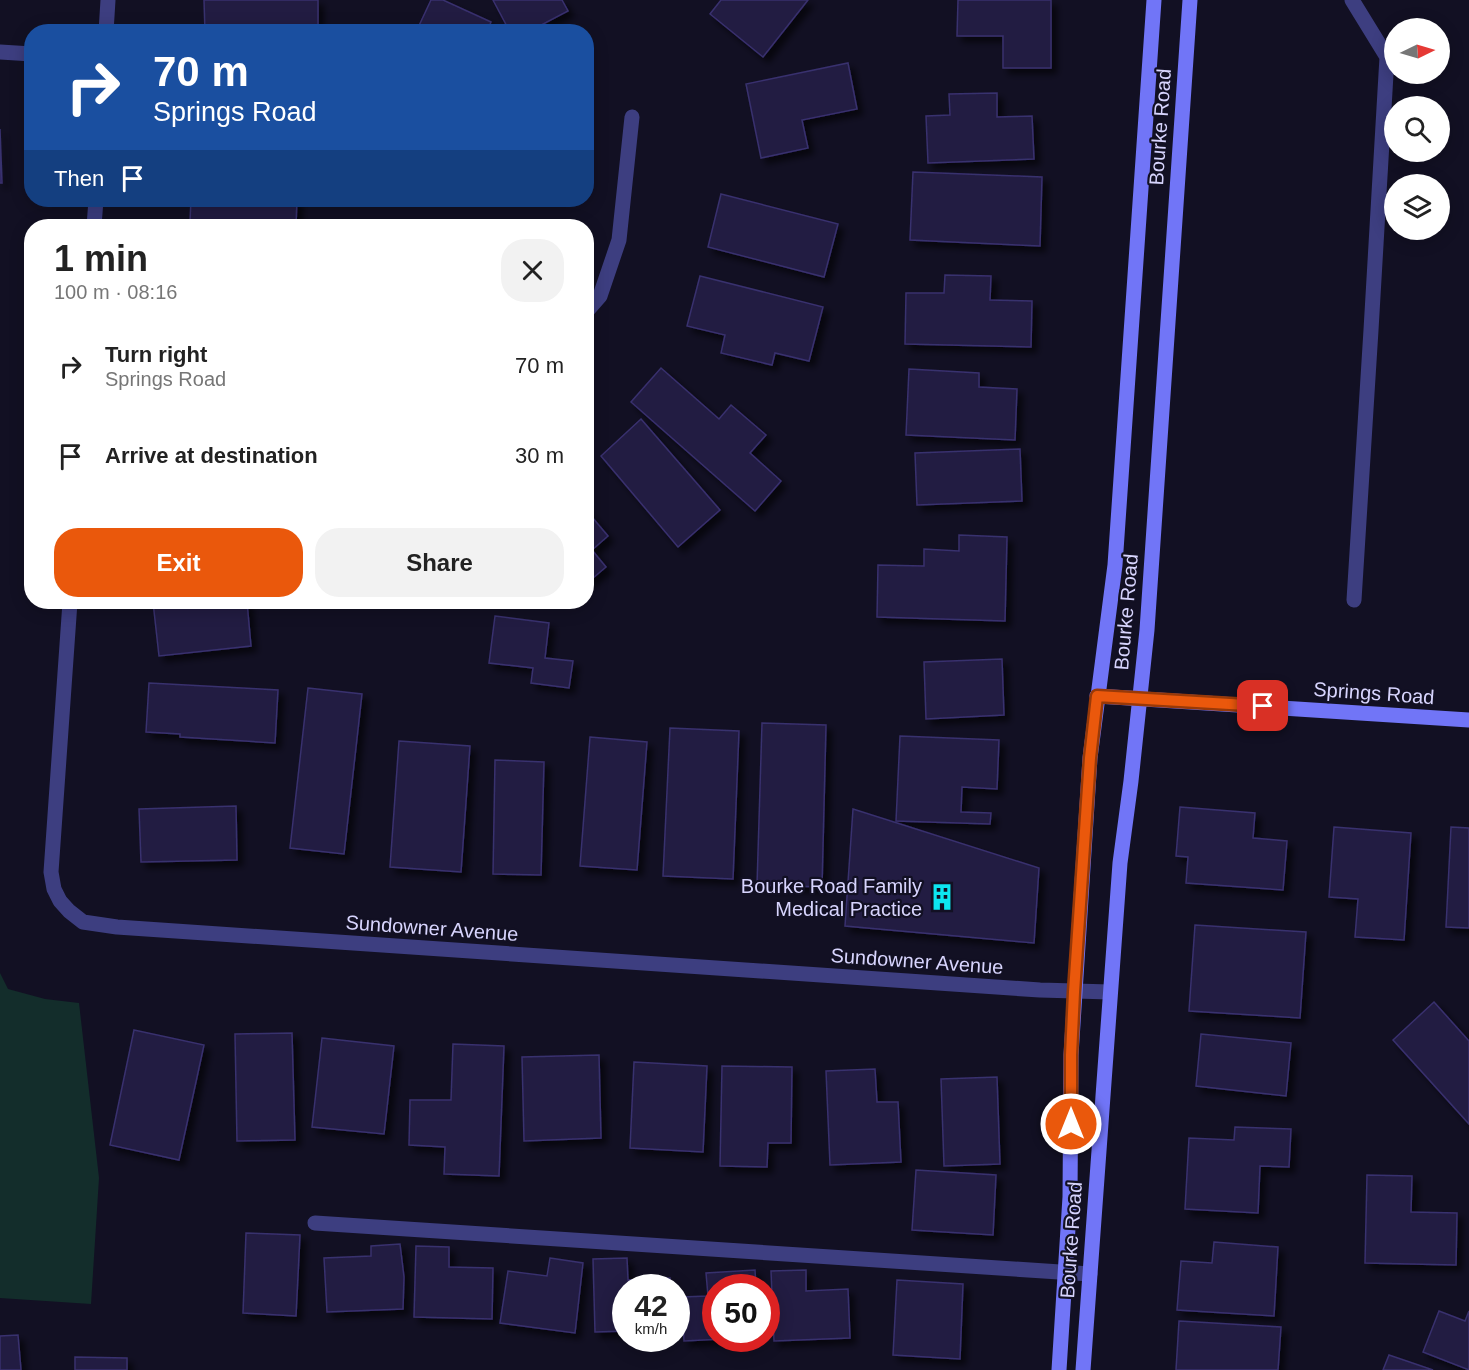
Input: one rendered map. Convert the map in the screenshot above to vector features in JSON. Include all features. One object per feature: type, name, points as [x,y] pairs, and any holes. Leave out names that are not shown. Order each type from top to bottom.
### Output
[{"type":"main road","name":"Bourke Road","points":[[1059,1370],[1070,1197],[1074,992],[1090,758],[1115,565],[1154,0]]},
{"type":"main road","name":"Bourke Road","points":[[1083,1370],[1120,863],[1147,630],[1190,0]]},
{"type":"main road","name":"Springs Road","points":[[1097,696],[1469,720]]},
{"type":"street","points":[[106,24],[108,0]]},
{"type":"street","points":[[1352,0],[1387,57],[1354,600]]},
{"type":"street","points":[[0,52],[24,54]]},
{"type":"street","points":[[594,303],[600,296],[619,240],[632,117]]},
{"type":"street","name":"Sundowner Avenue","points":[[70,609],[51,872],[54,890],[60,902],[82,922],[117,927],[1074,992],[1110,992]]},
{"type":"street","points":[[315,1224],[1090,1274]]},
{"type":"green space","points":[[0,973],[8,989],[45,999],[79,1003],[99,1178],[91,1304],[0,1298]]},
{"type":"building","points":[[204,0],[318,0],[318,24],[205,24]]},
{"type":"building","points":[[431,0],[443,0],[491,22],[490,24],[420,24]]},
{"type":"building","points":[[493,0],[562,0],[568,11],[543,24],[506,24]]},
{"type":"building","points":[[721,0],[808,0],[763,57],[710,14]]},
{"type":"building","points":[[958,0],[1051,0],[1051,68],[1003,68],[1003,36],[957,36]]},
{"type":"building","points":[[848,63],[857,109],[802,120],[808,148],[761,158],[746,84]]},
{"type":"building","points":[[997,93],[997,117],[1032,116],[1034,159],[928,163],[926,116],[950,115],[949,94]]},
{"type":"building","points":[[0,129],[2,183],[0,183]]},
{"type":"building","points":[[913,172],[1042,177],[1040,246],[910,240]]},
{"type":"building","points":[[721,194],[838,224],[824,277],[708,247]]},
{"type":"building","points":[[191,207],[297,207],[296,219],[190,219]]},
{"type":"building","points":[[945,275],[991,276],[990,300],[1032,301],[1031,347],[905,344],[906,293],[944,293]]},
{"type":"building","points":[[700,276],[823,307],[809,361],[775,353],[772,365],[721,353],[725,335],[687,326]]},
{"type":"building","points":[[661,368],[719,419],[731,405],[766,435],[750,453],[781,481],[755,511],[631,402]]},
{"type":"building","points":[[909,369],[979,373],[979,387],[1017,389],[1015,440],[906,435]]},
{"type":"building","points":[[641,419],[720,510],[678,547],[601,456]]},
{"type":"building","points":[[1020,449],[1022,501],[917,505],[915,453]]},
{"type":"building","points":[[594,519],[608,536],[594,548]]},
{"type":"building","points":[[959,535],[1007,537],[1005,621],[877,617],[878,565],[924,566],[924,549],[959,551]]},
{"type":"building","points":[[594,552],[606,567],[594,577]]},
{"type":"building","points":[[154,609],[248,609],[251,646],[159,656]]},
{"type":"building","points":[[495,616],[549,623],[545,658],[573,661],[569,688],[531,683],[533,668],[489,663]]},
{"type":"building","points":[[1002,659],[1004,715],[926,719],[924,662]]},
{"type":"building","points":[[149,683],[278,690],[275,743],[180,737],[180,734],[146,732]]},
{"type":"building","points":[[308,688],[362,694],[344,854],[290,848]]},
{"type":"building","points":[[762,723],[826,725],[822,887],[757,885]]},
{"type":"building","points":[[670,728],[739,731],[733,879],[663,876]]},
{"type":"building","points":[[900,736],[999,740],[997,789],[962,787],[961,812],[991,813],[990,824],[896,821]]},
{"type":"building","points":[[590,737],[647,742],[637,870],[580,866]]},
{"type":"building","points":[[399,741],[470,746],[461,872],[390,867]]},
{"type":"building","points":[[495,760],[544,762],[541,875],[493,874]]},
{"type":"building","points":[[236,806],[237,860],[141,862],[139,809]]},
{"type":"building","points":[[1180,807],[1255,813],[1253,838],[1287,841],[1283,890],[1186,883],[1188,857],[1176,856]]},
{"type":"building","name":"Bourke Road Family Medical Practice","points":[[853,809],[1039,868],[1034,943],[845,926]]},
{"type":"building","points":[[1334,827],[1411,833],[1404,940],[1355,937],[1358,899],[1329,897]]},
{"type":"building","points":[[1451,827],[1469,828],[1469,928],[1446,927]]},
{"type":"building","points":[[1195,925],[1306,932],[1300,1018],[1189,1011]]},
{"type":"building","points":[[1434,1002],[1469,1041],[1469,1124],[1393,1040]]},
{"type":"building","points":[[134,1030],[204,1045],[179,1160],[110,1145]]},
{"type":"building","points":[[292,1033],[295,1140],[237,1141],[235,1034]]},
{"type":"building","points":[[1201,1034],[1291,1043],[1286,1096],[1196,1086]]},
{"type":"building","points":[[322,1038],[394,1046],[384,1134],[312,1127]]},
{"type":"building","points":[[453,1044],[504,1046],[499,1176],[444,1174],[445,1147],[409,1145],[410,1100],[451,1100]]},
{"type":"building","points":[[599,1055],[601,1138],[524,1141],[522,1057]]},
{"type":"building","points":[[634,1062],[707,1066],[703,1152],[630,1148]]},
{"type":"building","points":[[722,1066],[792,1067],[791,1143],[768,1143],[767,1167],[720,1166]]},
{"type":"building","points":[[875,1069],[877,1102],[898,1102],[901,1162],[830,1165],[826,1071]]},
{"type":"building","points":[[997,1077],[1000,1164],[944,1166],[941,1079]]},
{"type":"building","points":[[1235,1127],[1291,1129],[1289,1167],[1260,1166],[1258,1213],[1185,1209],[1189,1138],[1234,1140]]},
{"type":"building","points":[[916,1170],[996,1175],[993,1235],[912,1230]]},
{"type":"building","points":[[1367,1175],[1412,1176],[1411,1212],[1457,1213],[1456,1265],[1365,1263]]},
{"type":"building","points":[[246,1233],[300,1235],[296,1316],[243,1313]]},
{"type":"building","points":[[1214,1242],[1278,1247],[1274,1316],[1177,1310],[1181,1261],[1212,1263]]},
{"type":"building","points":[[400,1244],[404,1277],[403,1309],[327,1312],[324,1258],[371,1256],[371,1246]]},
{"type":"building","points":[[416,1246],[449,1247],[449,1267],[493,1268],[492,1319],[414,1317]]},
{"type":"building","points":[[550,1258],[583,1263],[575,1333],[500,1323],[508,1271],[547,1276]]},
{"type":"building","points":[[627,1258],[628,1274],[612,1274],[612,1331],[595,1332],[593,1259]]},
{"type":"building","points":[[755,1270],[755,1274],[706,1274]]},
{"type":"building","points":[[806,1270],[806,1291],[848,1289],[850,1338],[780,1341],[780,1274],[771,1274],[771,1271]]},
{"type":"building","points":[[897,1280],[963,1284],[960,1359],[893,1355]]},
{"type":"building","points":[[702,1296],[702,1340],[690,1341],[690,1297]]},
{"type":"building","points":[[1439,1311],[1465,1321],[1469,1311],[1469,1370],[1423,1352]]},
{"type":"building","points":[[1179,1321],[1281,1327],[1278,1370],[1176,1370]]},
{"type":"building","points":[[18,1335],[21,1370],[0,1370],[0,1336]]},
{"type":"building","points":[[1389,1355],[1433,1370],[1383,1370]]},
{"type":"building","points":[[75,1357],[127,1358],[127,1370],[75,1370]]},
{"type":"place","name":"Bourke Road Family Medical Practice","points":[[942,897]]},
{"type":"route","points":[[1071,1124],[1074,992],[1090,758],[1097,696],[1263,706]]}]
